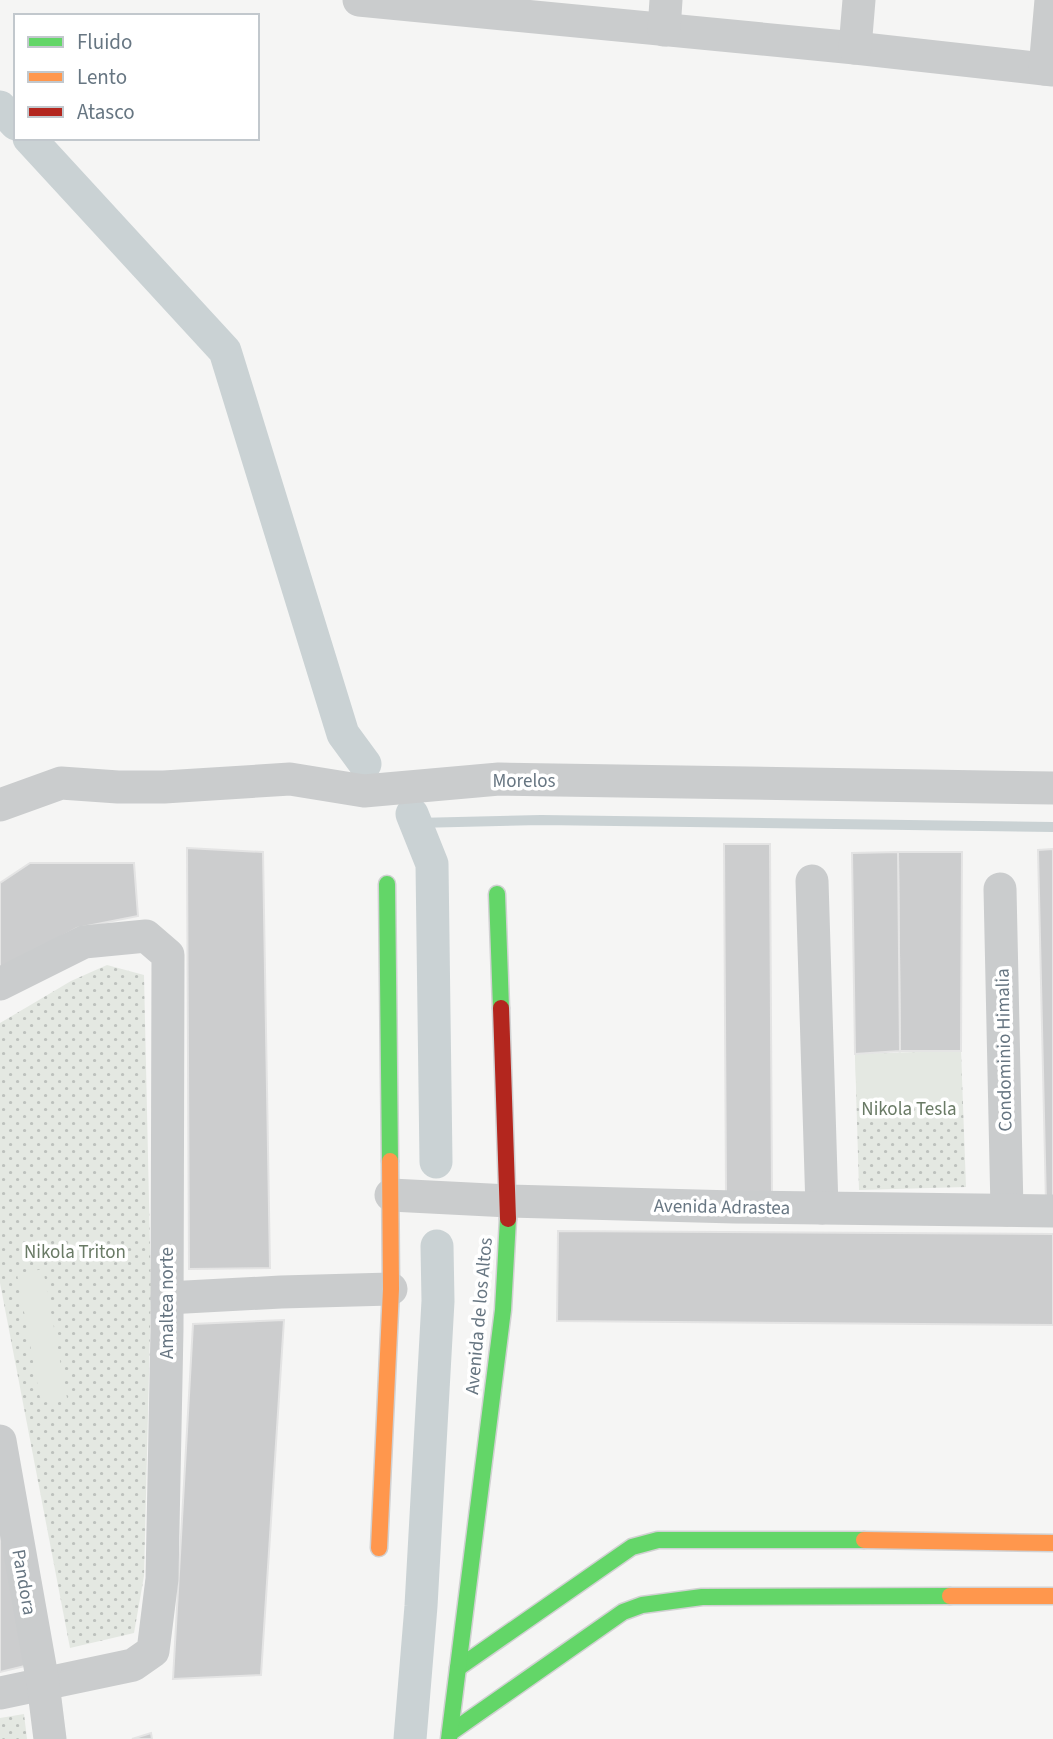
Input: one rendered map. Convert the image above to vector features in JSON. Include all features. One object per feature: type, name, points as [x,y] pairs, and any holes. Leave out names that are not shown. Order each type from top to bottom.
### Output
[{"type":"street","points":[[359,0],[665,15],[855,48],[1050,71],[1051,0]]},
{"type":"street","points":[[855,48],[859,0]]},
{"type":"street","name":"Morelos","points":[[0,805],[61,783],[164,787],[290,779],[364,791],[499,779],[1053,789]]},
{"type":"street","points":[[812,881],[822,1208]]},
{"type":"street","points":[[379,1548],[391,1289],[387,884]]},
{"type":"street","name":"Condominio Himalia","points":[[1000,889],[1007,1210]]},
{"type":"street","name":"Avenida de los Altos","points":[[450,1736],[503,1310],[509,1201],[497,894]]},
{"type":"street","name":"Amaltea norte","points":[[0,984],[84,942],[146,936],[168,955],[167,1298],[162,1579],[153,1651],[133,1665],[43,1683]]},
{"type":"street","name":"Avenida Adrastea","points":[[391,1195],[509,1201],[1053,1211]]},
{"type":"street","points":[[167,1298],[391,1289]]},
{"type":"street","name":"Pandora","points":[[0,1441],[43,1683],[50,1739]]},
{"type":"street","points":[[458,1668],[632,1546],[658,1540],[852,1545],[1053,1543]]},
{"type":"street","points":[[450,1736],[623,1612],[642,1605],[702,1597],[852,1591],[1053,1596]]},
{"type":"street","points":[[0,1693],[43,1683]]},
{"type":"green space","name":"Nikola Triton","points":[[107,965],[144,975],[151,1292],[144,1576],[134,1633],[70,1648],[0,1283],[0,1023],[71,981]]},
{"type":"green space","name":"Nikola Tesla","points":[[961,1051],[966,1187],[859,1190],[855,1054]]},
{"type":"green space","points":[[961,1051],[962,1105],[857,1108],[855,1054]]},
{"type":"green space","points":[[43,1269],[67,1398],[41,1403],[17,1274]]},
{"type":"green space","points":[[24,1714],[27,1739],[0,1739],[0,1718]]},
{"type":"building","points":[[724,844],[770,844],[772,1195],[726,1194]]},
{"type":"building","points":[[187,848],[263,852],[270,1268],[189,1269]]},
{"type":"building","points":[[1053,849],[1053,1204],[1046,1204],[1038,850]]},
{"type":"building","points":[[898,852],[962,852],[961,1051],[900,1051]]},
{"type":"building","points":[[898,852],[900,1051],[855,1054],[852,853]]},
{"type":"building","points":[[30,863],[134,863],[138,916],[77,928],[0,971],[0,883]]},
{"type":"building","points":[[558,1231],[1053,1234],[1053,1325],[557,1321]]},
{"type":"building","points":[[284,1320],[261,1675],[173,1679],[193,1324]]},
{"type":"building","points":[[0,1529],[29,1665],[0,1672]]},
{"type":"building","points":[[151,1733],[152,1739],[132,1739]]},
{"type":"waterway","points":[[0,107],[14,122]]},
{"type":"waterway","points":[[31,140],[225,351],[343,734],[365,764]]},
{"type":"waterway","points":[[412,814],[432,864],[436,1162]]},
{"type":"waterway","points":[[416,823],[541,820],[1053,827]]},
{"type":"waterway","points":[[410,1739],[421,1606],[438,1301],[437,1246]]},
{"type":"traffic: fast","points":[[387,884],[390,1161]]},
{"type":"traffic: fast","points":[[497,894],[501,1008]]},
{"type":"traffic: fast","points":[[449,1739],[503,1310],[508,1219]]},
{"type":"traffic: fast","points":[[458,1668],[632,1547],[658,1540],[864,1540]]},
{"type":"traffic: fast","points":[[450,1733],[623,1612],[642,1605],[702,1597],[950,1596]]},
{"type":"traffic: slow","points":[[379,1548],[391,1289],[390,1161]]},
{"type":"traffic: slow","points":[[864,1540],[1053,1543]]},
{"type":"traffic: slow","points":[[950,1596],[1053,1596]]},
{"type":"traffic: jam","points":[[501,1008],[508,1219]]}]
